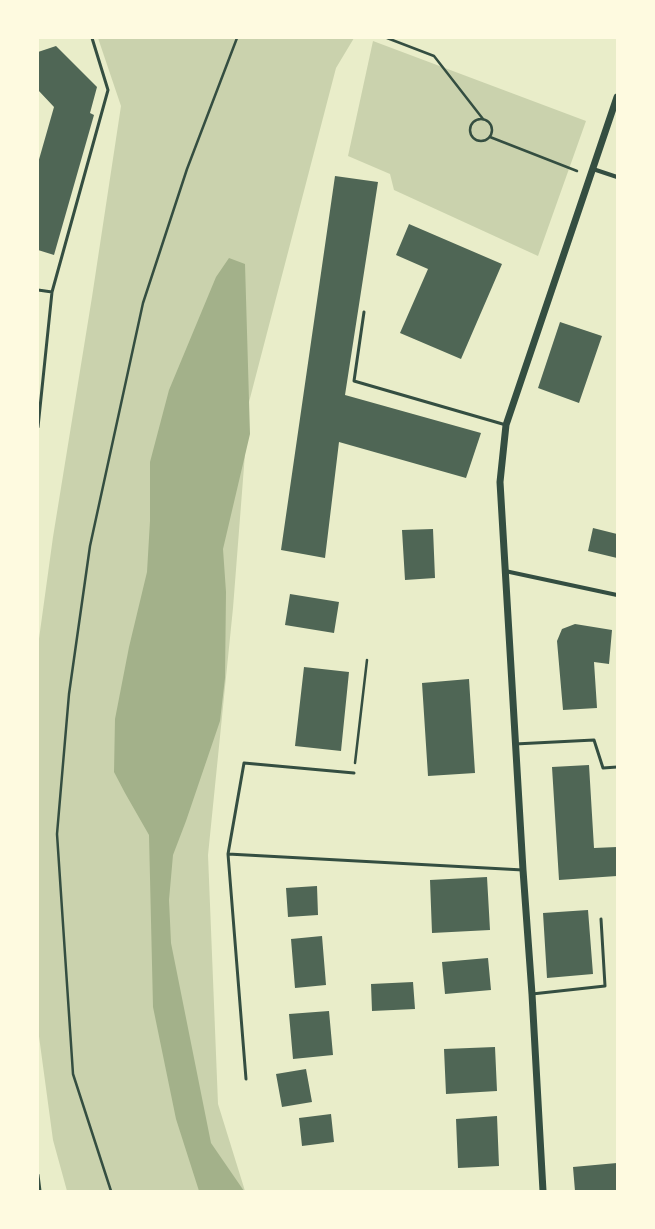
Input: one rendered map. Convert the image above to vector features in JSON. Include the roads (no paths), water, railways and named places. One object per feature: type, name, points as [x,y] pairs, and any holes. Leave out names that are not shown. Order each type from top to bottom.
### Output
[{"type":"street","points":[[543,1191],[532,994],[522,870],[500,482],[506,425],[617,98]]},
{"type":"street","points":[[592,168],[617,177]]},
{"type":"street","points":[[505,571],[617,595]]},
{"type":"lane","points":[[38,427],[52,292],[108,90],[92,38]]},
{"type":"lane","points":[[38,290],[52,292]]},
{"type":"lane","points":[[364,312],[354,381],[506,425]]},
{"type":"lane","points":[[515,744],[594,740],[604,768],[617,767]]},
{"type":"lane","points":[[246,1079],[228,854],[244,763],[354,773]]},
{"type":"lane","points":[[228,854],[522,870]]},
{"type":"lane","points":[[532,994],[605,986],[601,919]]},
{"type":"lane","points":[[38,1175],[40,1191]]}]
